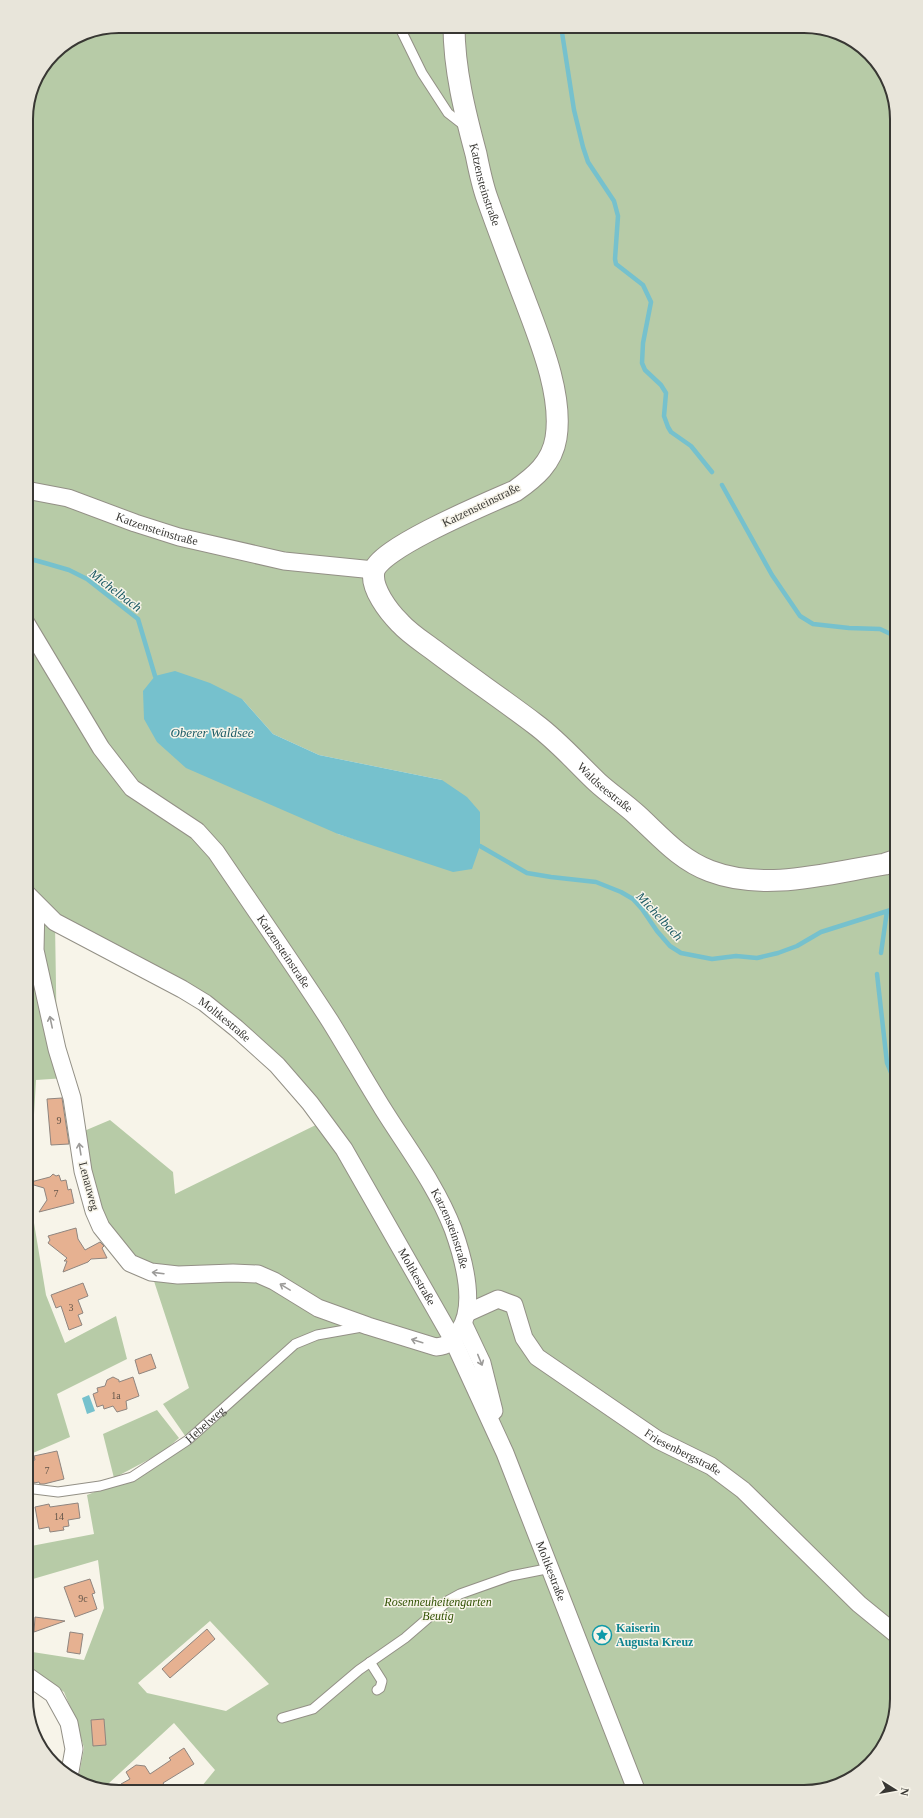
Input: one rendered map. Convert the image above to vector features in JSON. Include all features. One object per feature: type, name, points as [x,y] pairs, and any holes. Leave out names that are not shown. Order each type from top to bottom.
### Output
[{"type":"street","name":"Katzensteinstraße","points":[[33,491],[68,498],[135,523],[179,537],[284,561],[374,570],[379,562],[403,545],[515,491],[532,480],[543,469],[549,459],[556,437],[557,426],[552,382],[544,352],[486,196],[470,130],[458,69],[455,33]]},
{"type":"street","name":"Waldseestraße","points":[[374,570],[374,580],[379,597],[400,623],[474,680],[536,724],[565,749],[597,782],[636,814],[674,851],[708,871],[731,878],[760,880],[792,879],[890,862]]},
{"type":"street","name":"Katzensteinstraße","points":[[33,635],[106,755],[132,788],[197,831],[216,852],[330,1021],[383,1109],[430,1179],[453,1229],[462,1260],[467,1281],[466,1319],[482,1363],[505,1453]]},
{"type":"street","name":"Moltkestraße","points":[[33,900],[55,922],[182,989],[205,1003],[236,1028],[277,1065],[310,1103],[344,1149],[453,1340],[505,1453],[634,1785]]},
{"type":"street","name":"Lenauweg","points":[[33,924],[35,950],[57,1050],[72,1098],[83,1171],[94,1211],[101,1227],[130,1263],[151,1272],[178,1275],[233,1273],[258,1274],[274,1281],[318,1308]]},
{"type":"street","name":"Friesenbergstraße","points":[[466,1319],[498,1299],[514,1305],[524,1338],[537,1357],[658,1440],[711,1466],[743,1490],[859,1604],[890,1629]]},
{"type":"street","name":"Hebelweg","points":[[318,1308],[368,1326],[436,1347],[445,1346],[453,1340]]},
{"type":"street","points":[[453,1340],[466,1319]]},
{"type":"street","points":[[33,1679],[53,1694],[69,1723],[74,1749],[70,1770]]},
{"type":"lane","points":[[403,33],[422,73],[448,113],[470,130]]},
{"type":"lane","name":"Hebelweg","points":[[33,1489],[58,1492],[100,1486],[132,1477],[188,1440],[295,1344],[317,1335],[368,1326]]},
{"type":"lane","points":[[282,1718],[313,1709],[370,1662],[405,1638],[449,1600],[460,1594],[511,1576],[551,1568]]},
{"type":"lane","points":[[370,1662],[382,1681],[380,1688],[377,1690]]},
{"type":"green space","name":"Rosenneuheitengarten Beutig","points":[[113,33],[810,33],[832,38],[852,47],[865,58],[879,76],[888,102],[890,119],[890,1699],[885,1727],[876,1747],[869,1756],[847,1774],[832,1780],[810,1785],[203,1785],[215,1770],[174,1723],[108,1784],[79,1775],[84,1748],[76,1721],[64,1692],[43,1677],[33,1673],[33,1652],[84,1660],[104,1608],[98,1560],[33,1579],[33,1546],[94,1534],[87,1495],[132,1477],[188,1440],[163,1404],[189,1388],[151,1272],[101,1227],[77,1134],[110,1120],[173,1172],[175,1194],[324,1121],[236,1028],[55,923],[57,1049],[66,1078],[36,1080],[33,1132],[33,113],[36,97],[47,71],[62,54],[71,47],[97,36]],"holes":[[[242,699],[273,734],[319,755],[442,780],[395,851],[338,834]],[[210,1621],[269,1684],[226,1711],[147,1693],[138,1683]]]},
{"type":"green space","points":[[33,1223],[46,1295],[65,1343],[116,1316],[127,1359],[57,1394],[70,1437],[33,1453]]},
{"type":"green space","points":[[157,1410],[179,1438],[163,1452],[114,1478],[103,1434]]},
{"type":"water","name":"Oberer Waldsee","points":[[175,671],[210,683],[242,699],[273,734],[319,755],[442,780],[467,797],[480,812],[480,846],[472,869],[453,872],[338,834],[186,768],[157,742],[144,719],[143,691],[155,676]]},
{"type":"water","points":[[89,1395],[95,1411],[87,1414],[82,1398]]},
{"type":"building","points":[[62,1098],[69,1144],[51,1145],[47,1099]]},
{"type":"building","points":[[53,1174],[56,1176],[59,1175],[61,1181],[66,1180],[68,1190],[71,1189],[74,1203],[39,1212],[47,1200],[44,1188],[33,1185],[33,1181],[50,1177]]},
{"type":"building","points":[[76,1228],[78,1239],[85,1250],[100,1242],[104,1246],[102,1248],[107,1258],[91,1259],[88,1262],[63,1272],[67,1261],[64,1261],[67,1258],[48,1243],[50,1240],[48,1236]]},
{"type":"building","points":[[83,1283],[88,1296],[78,1300],[83,1313],[78,1315],[82,1325],[69,1330],[61,1306],[56,1308],[51,1295]]},
{"type":"building","points":[[151,1354],[156,1368],[139,1374],[135,1360]]},
{"type":"building","points":[[113,1377],[119,1380],[119,1382],[133,1377],[139,1396],[126,1401],[127,1409],[117,1412],[113,1406],[104,1409],[103,1405],[97,1407],[93,1394],[98,1392],[97,1388],[105,1386],[107,1380]]},
{"type":"building","points":[[57,1451],[64,1479],[44,1484],[40,1484],[39,1482],[34,1483],[34,1456]]},
{"type":"building","points":[[78,1503],[80,1518],[68,1520],[69,1526],[63,1527],[64,1530],[50,1532],[49,1527],[39,1529],[35,1507],[49,1504],[50,1507]]},
{"type":"building","points":[[90,1579],[95,1593],[92,1594],[97,1609],[75,1617],[64,1587]]},
{"type":"building","points":[[35,1617],[65,1621],[34,1632]]},
{"type":"building","points":[[207,1629],[215,1639],[170,1678],[162,1669]]},
{"type":"building","points":[[70,1632],[83,1634],[80,1654],[67,1652]]},
{"type":"building","points":[[104,1719],[106,1745],[93,1746],[91,1720]]},
{"type":"building","points":[[184,1748],[194,1764],[163,1783],[164,1785],[121,1784],[130,1779],[126,1772],[136,1765],[145,1766],[150,1774],[171,1760],[169,1758]]},
{"type":"waterway","points":[[562,33],[574,110],[583,147],[588,162],[614,201],[618,216],[615,259],[616,264],[643,285],[651,302],[643,343],[642,363],[645,370],[661,385],[666,393],[664,416],[671,432],[691,446],[712,472]]},
{"type":"waterway","points":[[722,485],[772,575],[800,616],[813,624],[849,628],[880,629],[890,634]]},
{"type":"waterway","name":"Michelbach","points":[[33,560],[69,570],[87,579],[138,619],[155,676]]},
{"type":"waterway","name":"Michelbach","points":[[480,846],[527,873],[596,882],[621,892],[633,899],[670,946],[681,953],[712,959],[736,956],[757,958],[778,953],[797,946],[821,932],[890,910]]},
{"type":"waterway","points":[[881,953],[887,911]]},
{"type":"waterway","points":[[877,974],[887,1063],[890,1070]]},
{"type":"place","name":"Kaiserin Augusta Kreuz","points":[[602,1635]]}]
